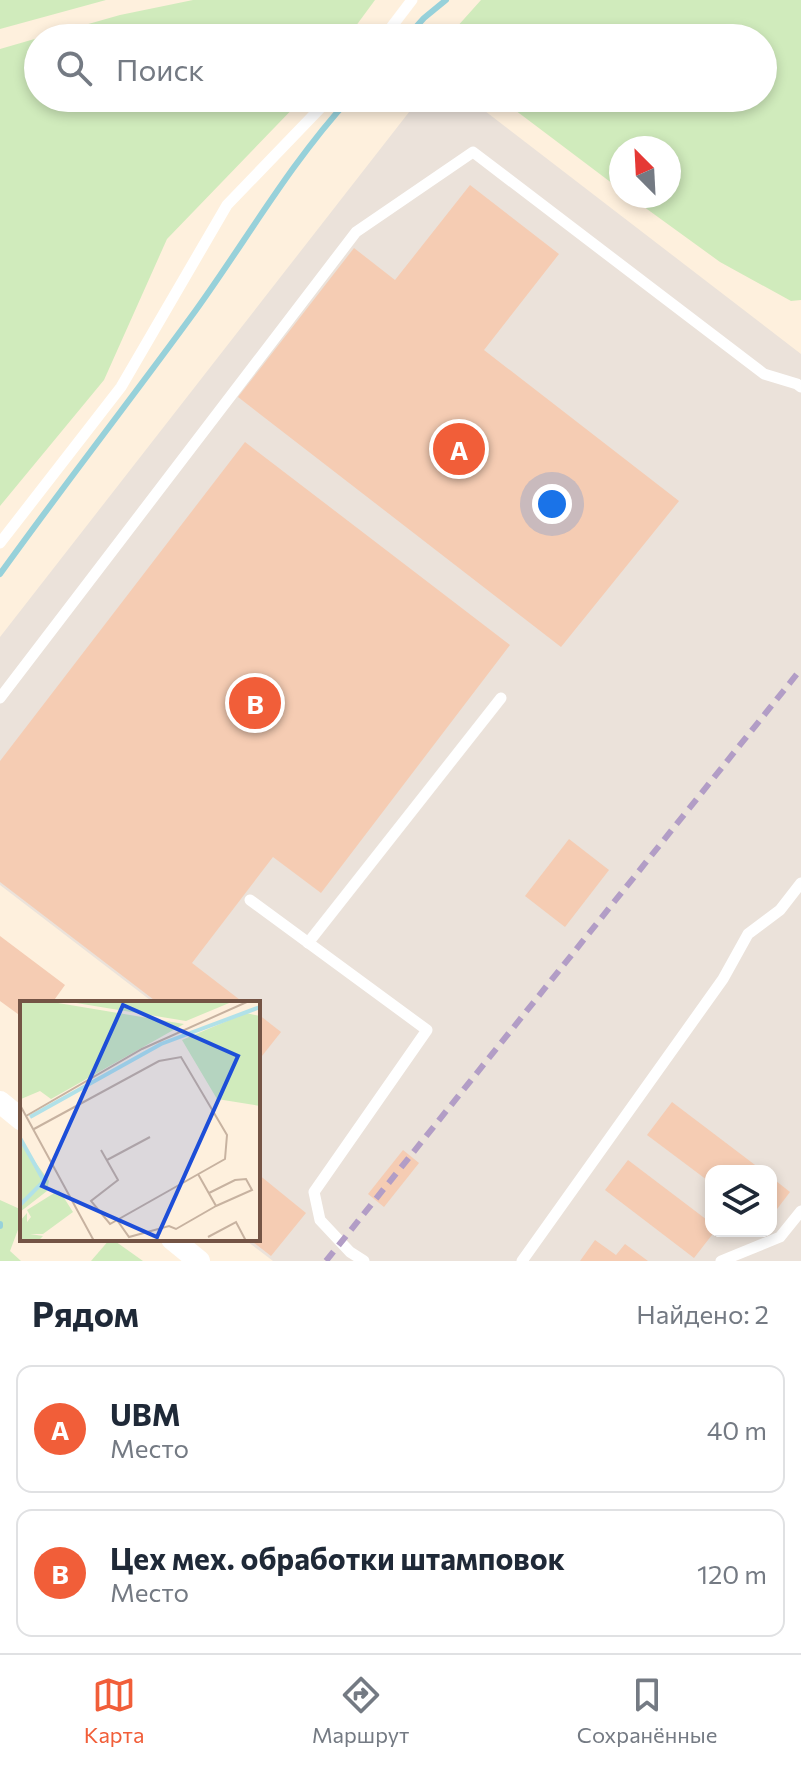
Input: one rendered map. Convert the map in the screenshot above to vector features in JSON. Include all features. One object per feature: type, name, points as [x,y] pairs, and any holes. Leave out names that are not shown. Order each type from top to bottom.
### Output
[{"type":"street","points":[[0,1102],[20,1118]]},
{"type":"street","points":[[174,1241],[199,1261]]},
{"type":"lane","points":[[394,24],[412,0]]},
{"type":"lane","points":[[0,543],[121,387],[227,205],[317,112]]},
{"type":"lane","points":[[0,698],[356,232],[473,152],[764,374],[801,387]]},
{"type":"lane","points":[[308,943],[501,698]]},
{"type":"lane","points":[[522,1261],[723,979],[748,934],[780,910],[801,883]]},
{"type":"lane","points":[[250,900],[427,1030],[314,1192],[320,1220],[350,1252],[364,1261]]},
{"type":"lane","points":[[721,1261],[780,1237],[801,1211]]},
{"type":"shaded area","points":[[409,112],[486,112],[801,354],[801,1261],[273,1261],[247,1241],[260,1241],[260,1001],[151,1001],[0,885],[0,637]]},
{"type":"green space","points":[[0,0],[106,0],[0,29]]},
{"type":"green space","points":[[193,0],[375,0],[357,24],[88,24]]},
{"type":"green space","points":[[481,0],[801,0],[801,300],[791,301],[720,262],[646,208],[681,208],[681,136],[609,136],[609,181],[518,112],[777,112],[777,24],[460,24]]},
{"type":"green space","points":[[24,42],[24,112],[289,112],[167,239],[104,380],[0,506],[0,49]]},
{"type":"green space","points":[[0,1200],[20,1209],[20,1224],[10,1251],[21,1261],[0,1261]]},
{"type":"green space","points":[[108,1241],[115,1241],[143,1261],[91,1261]]},
{"type":"building","points":[[470,185],[559,254],[484,350],[679,501],[561,647],[238,397],[354,248],[395,280]]},
{"type":"building","points":[[245,442],[510,645],[321,893],[273,857],[192,963],[241,1001],[155,1001],[0,882],[0,761]]},
{"type":"building","points":[[569,839],[609,870],[565,927],[525,896]]},
{"type":"building","points":[[0,936],[65,985],[53,1001],[20,1001],[20,1016],[0,1001]]},
{"type":"building","points":[[260,1016],[281,1032],[260,1058]]},
{"type":"building","points":[[672,1102],[755,1165],[705,1165],[705,1178],[647,1135]]},
{"type":"building","points":[[403,1150],[419,1163],[384,1207],[368,1194]]},
{"type":"building","points":[[628,1160],[705,1218],[705,1237],[710,1237],[694,1258],[605,1190]]},
{"type":"building","points":[[260,1176],[306,1213],[271,1256],[252,1241],[260,1241]]},
{"type":"building","points":[[777,1182],[790,1192],[777,1209]]},
{"type":"building","points":[[595,1240],[616,1255],[625,1244],[648,1261],[580,1261]]},
{"type":"waterway","points":[[419,24],[446,0]]},
{"type":"waterway","points":[[0,574],[196,310],[289,174],[338,112]]},
{"type":"railway","points":[[326,1261],[801,669]]},
{"type":"place","name":"UBM","points":[[459,449]]},
{"type":"place","name":"Цех мех. обработки штамповок","points":[[255,703]]}]
